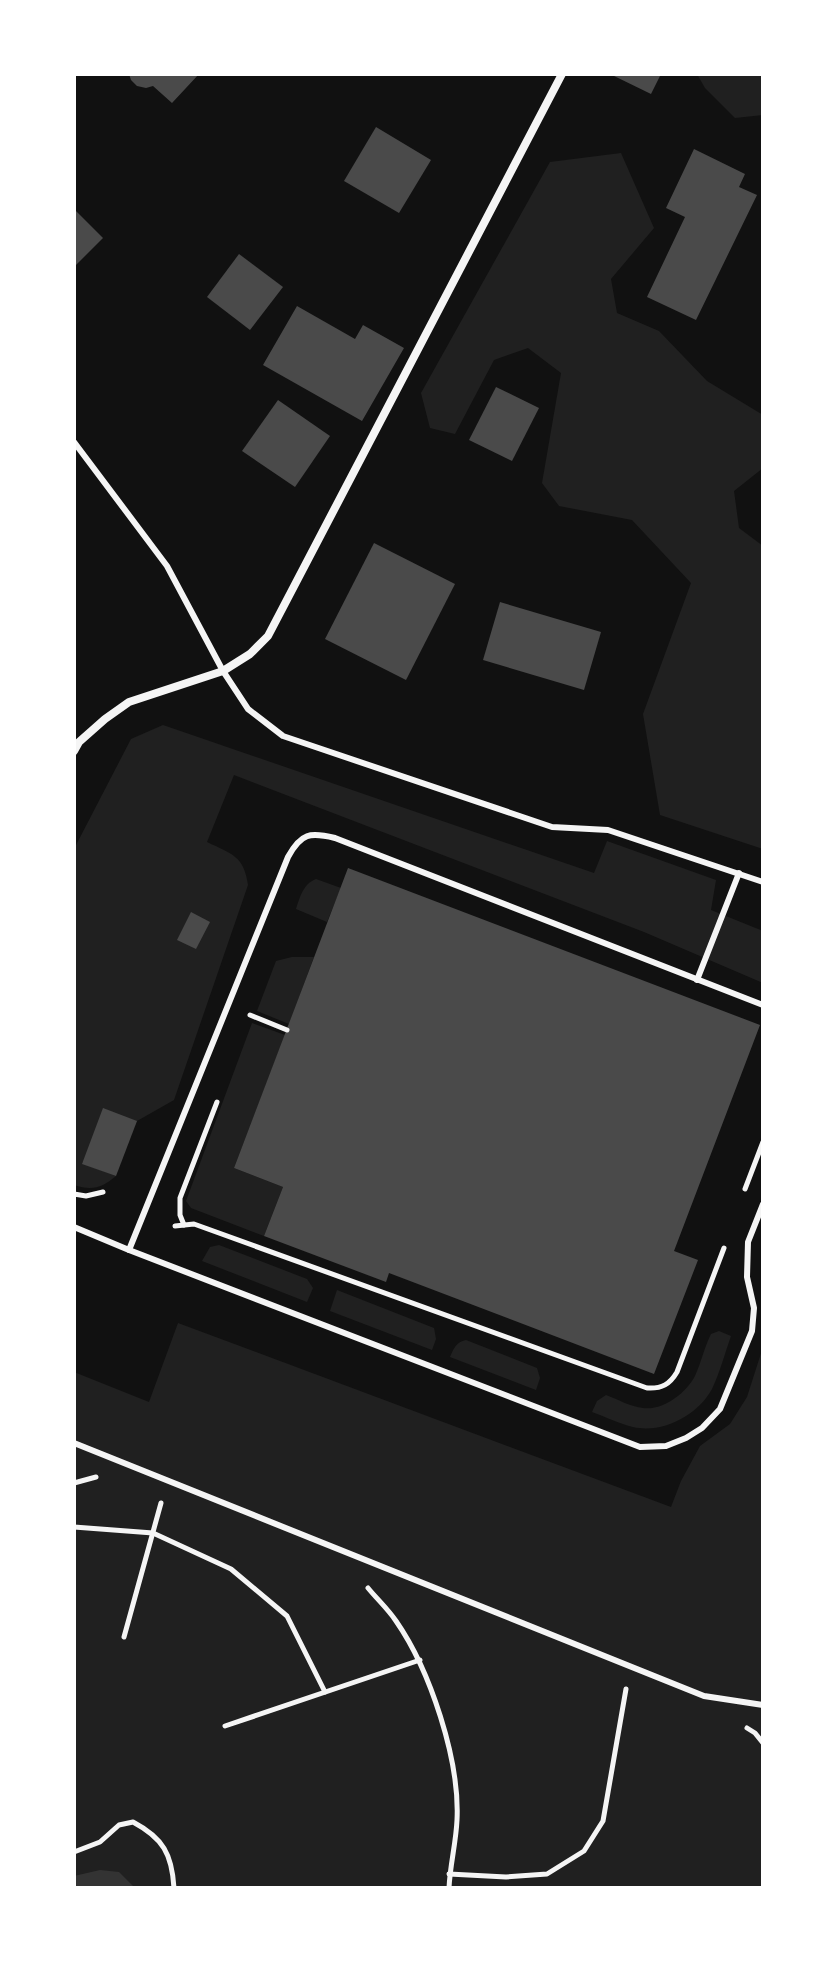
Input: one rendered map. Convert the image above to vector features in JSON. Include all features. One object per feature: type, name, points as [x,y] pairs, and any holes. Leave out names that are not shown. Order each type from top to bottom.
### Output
[{"type":"street","points":[[74,751],[79,742],[129,702],[223,671],[250,654],[268,636],[562,74]]},
{"type":"lane","points":[[74,442],[167,566],[223,671],[248,709],[283,736],[552,827],[608,830],[763,882]]},
{"type":"lane","points":[[129,1250],[288,857],[304,836],[319,834],[335,838],[763,1005]]},
{"type":"lane","points":[[697,980],[739,873]]},
{"type":"lane","points":[[74,1227],[640,1447],[666,1446],[686,1438],[702,1428],[720,1409],[752,1331],[754,1308],[747,1277],[748,1242],[763,1204]]},
{"type":"lane","points":[[74,1443],[704,1696],[763,1705]]},
{"type":"path","points":[[250,1015],[287,1030]]},
{"type":"path","points":[[742,1200],[763,1142]]},
{"type":"path","points":[[74,1194],[86,1196],[103,1192]]},
{"type":"path","points":[[175,1226],[194,1224],[655,1389],[664,1387],[677,1372],[726,1243]]},
{"type":"path","points":[[124,1637],[168,1481]]},
{"type":"path","points":[[74,1527],[153,1533],[231,1569],[287,1616],[325,1692]]},
{"type":"path","points":[[360,1578],[395,1619],[420,1660],[440,1715],[453,1774],[457,1819],[449,1888]]},
{"type":"path","points":[[225,1726],[420,1660]]},
{"type":"path","points":[[449,1874],[506,1877],[547,1874],[584,1851],[603,1821],[631,1667]]},
{"type":"path","points":[[74,1852],[100,1842],[119,1825],[133,1822],[146,1829],[169,1855],[174,1888]]},
{"type":"shaded area","points":[[697,74],[763,74],[763,115],[735,118],[705,88]]},
{"type":"shaded area","points":[[621,153],[654,228],[611,279],[617,313],[659,331],[707,381],[763,415],[763,468],[734,491],[739,528],[763,546],[763,849],[660,815],[643,714],[691,583],[632,520],[559,506],[542,483],[561,373],[528,348],[494,360],[455,434],[430,428],[421,393],[550,162]]},
{"type":"shaded area","points":[[163,725],[594,873],[607,841],[716,880],[711,910],[763,931],[763,983],[644,932],[234,775],[207,842],[230,853],[240,862],[248,885],[174,1100],[137,1121],[82,1163],[116,1176],[96,1187],[74,1185],[74,849],[131,739]]},
{"type":"shaded area","points":[[316,879],[341,888],[327,922],[296,909],[305,888]]},
{"type":"shaded area","points":[[314,957],[289,1024],[257,1011],[276,961]]},
{"type":"shaded area","points":[[252,1023],[285,1035],[234,1168],[283,1187],[264,1236],[191,1208],[186,1201]]},
{"type":"shaded area","points":[[219,1245],[307,1279],[313,1288],[307,1302],[202,1261],[210,1247]]},
{"type":"shaded area","points":[[337,1290],[434,1328],[436,1339],[432,1350],[330,1311]]},
{"type":"shaded area","points":[[178,1323],[671,1507],[700,1446],[730,1424],[747,1397],[763,1347],[763,1888],[74,1888],[74,1372],[149,1402]]},
{"type":"shaded area","points":[[719,1331],[731,1336],[720,1369],[706,1398],[689,1414],[667,1425],[644,1428],[628,1426],[592,1412],[597,1401],[606,1395],[643,1408],[658,1407],[673,1400],[691,1382],[711,1334]]},
{"type":"shaded area","points":[[466,1340],[537,1368],[540,1378],[536,1390],[450,1357],[454,1348]]},
{"type":"shaded area","points":[[100,1870],[119,1872],[135,1888],[74,1888],[74,1876]]},
{"type":"building","points":[[129,74],[199,74],[172,103],[153,86],[137,86]]},
{"type":"building","points":[[610,74],[661,74],[651,94]]},
{"type":"building","points":[[376,127],[431,160],[399,213],[344,181]]},
{"type":"building","points":[[694,149],[745,174],[739,187],[757,195],[696,320],[647,297],[685,217],[666,208]]},
{"type":"building","points":[[74,209],[103,238],[74,267]]},
{"type":"building","points":[[239,254],[283,287],[250,330],[207,297]]},
{"type":"building","points":[[297,306],[355,339],[363,325],[404,348],[362,421],[263,365]]},
{"type":"building","points":[[496,387],[539,408],[512,461],[469,440]]},
{"type":"building","points":[[278,400],[330,436],[295,487],[242,451]]},
{"type":"building","points":[[374,543],[455,584],[406,680],[325,639]]},
{"type":"building","points":[[500,602],[601,632],[584,690],[483,660]]},
{"type":"building","points":[[348,868],[760,1025],[674,1251],[698,1260],[654,1374],[389,1273],[386,1282],[264,1236],[283,1187],[234,1168]]},
{"type":"building","points":[[191,912],[210,922],[196,949],[177,940]]},
{"type":"building","points":[[103,1108],[137,1121],[116,1176],[82,1164]]}]
